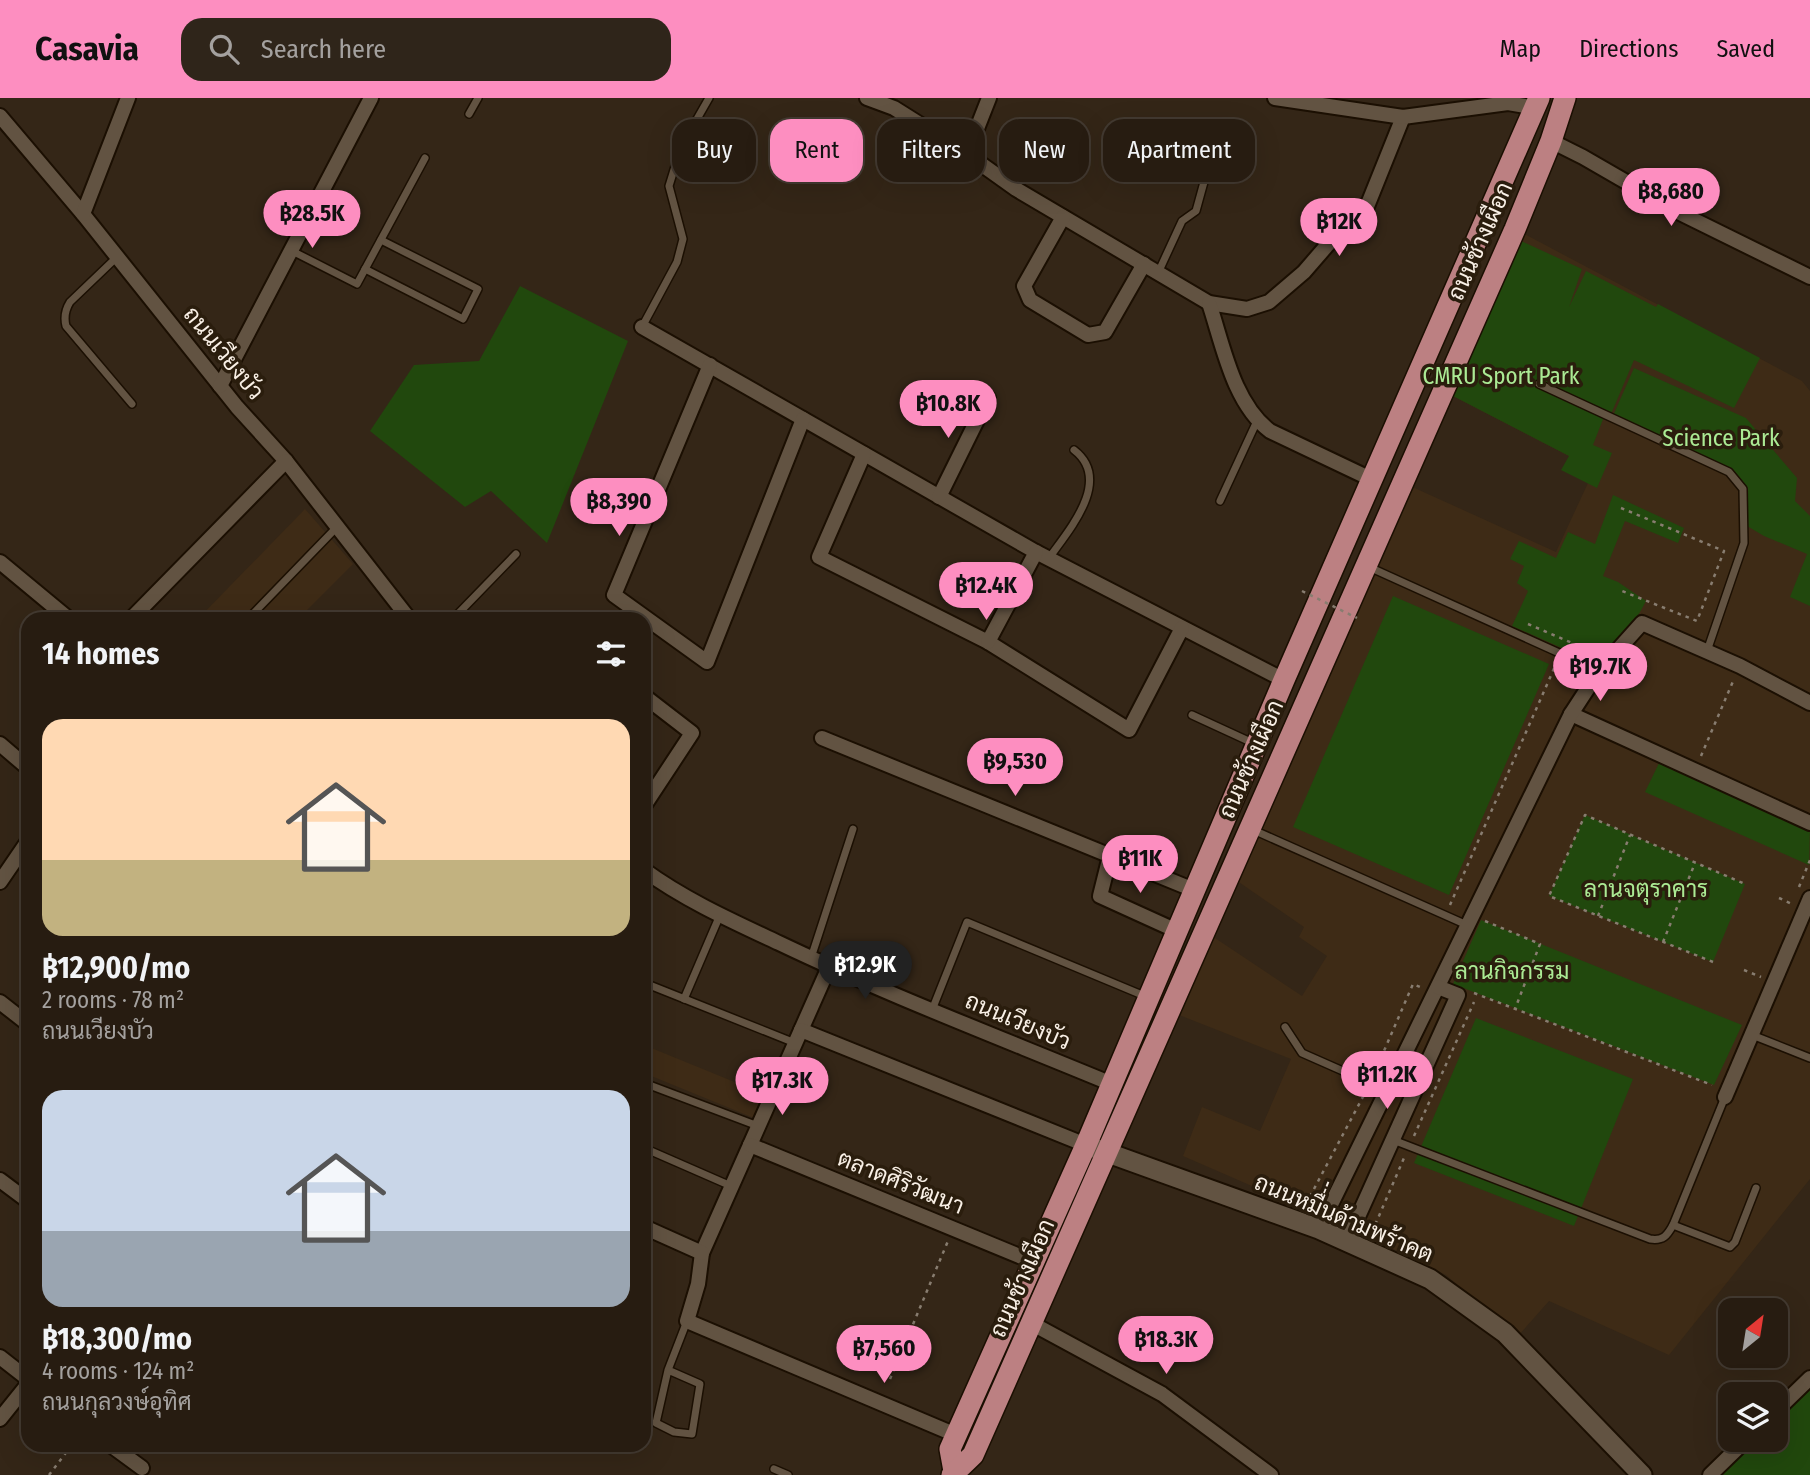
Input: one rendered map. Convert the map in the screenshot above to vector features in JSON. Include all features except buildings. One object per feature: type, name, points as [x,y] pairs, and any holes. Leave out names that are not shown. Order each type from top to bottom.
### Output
[{"type":"main road","name":"ถนนช้างเผือก","points":[[953,1473],[950,1448],[1034,1262],[1096,1149],[1249,828],[1515,229],[1551,142],[1565,98]]},
{"type":"main road","name":"ถนนช้างเผือก","points":[[953,1473],[973,1455],[1031,1323],[1096,1149],[1112,1084],[1148,997],[1537,103]]},
{"type":"street","points":[[83,214],[128,98]]},
{"type":"street","points":[[220,386],[371,98]]},
{"type":"street","points":[[867,98],[894,108],[911,119]]},
{"type":"street","points":[[1275,98],[1403,117],[1508,103],[1537,103]]},
{"type":"street","points":[[981,119],[988,100]]},
{"type":"street","name":"ถนนเวียงบัว","points":[[0,116],[83,214],[220,386],[286,461],[404,612]]},
{"type":"street","points":[[985,167],[1016,189],[1209,303],[1247,309],[1269,302],[1304,272],[1336,235],[1363,214],[1403,117]]},
{"type":"street","points":[[1551,142],[1583,157],[1680,213],[1810,276]]},
{"type":"street","points":[[1063,217],[1024,286],[1030,300],[1088,335],[1105,332],[1144,264]]},
{"type":"street","points":[[1209,303],[1232,372],[1257,421],[1270,431],[1373,481]]},
{"type":"street","points":[[642,327],[1042,555],[1284,680]]},
{"type":"street","points":[[638,612],[614,595],[710,365]]},
{"type":"street","points":[[939,497],[988,398]]},
{"type":"street","points":[[651,622],[707,662],[803,419]]},
{"type":"street","points":[[864,454],[820,557],[988,642],[1129,730],[1182,628]]},
{"type":"street","points":[[138,612],[286,461]]},
{"type":"street","points":[[988,642],[1042,555]]},
{"type":"street","points":[[0,562],[60,612]]},
{"type":"street","points":[[1319,1229],[1438,987],[1474,922],[1571,714],[1599,671],[1642,623],[1740,666],[1810,703]]},
{"type":"street","points":[[651,701],[692,733],[651,795]]},
{"type":"street","points":[[1571,714],[1810,823]]},
{"type":"street","points":[[822,738],[1194,890]]},
{"type":"street","points":[[0,744],[21,762]]},
{"type":"street","points":[[0,883],[21,852]]},
{"type":"street","points":[[1110,856],[1100,896],[1177,931]]},
{"type":"street","name":"ถนนเวียงบัว","points":[[651,875],[668,888],[720,915],[829,967],[1112,1084]]},
{"type":"street","points":[[1724,1097],[1810,898]]},
{"type":"street","points":[[829,967],[702,1253],[698,1284],[687,1321],[956,1435]]},
{"type":"street","points":[[1347,1241],[1458,995],[1438,987]]},
{"type":"street","points":[[0,1002],[21,1018]]},
{"type":"street","points":[[798,1037],[1096,1149]]},
{"type":"street","name":"ตลาดศิริวัฒนา","points":[[750,1145],[1034,1262]]},
{"type":"street","name":"ถนนหมื่่นด้ามพร้าคต","points":[[1096,1149],[1319,1229],[1430,1279],[1505,1333],[1642,1475]]},
{"type":"street","points":[[0,1180],[21,1196]]},
{"type":"street","points":[[651,1230],[702,1253]]},
{"type":"street","points":[[1031,1323],[1162,1394],[1270,1475]]},
{"type":"street","points":[[0,1357],[21,1375]]},
{"type":"street","points":[[1788,1399],[1810,1378]]},
{"type":"street","points":[[0,1419],[21,1390]]},
{"type":"street","points":[[120,1452],[142,1468]]},
{"type":"street","points":[[1710,1475],[1734,1452]]},
{"type":"lane","points":[[470,114],[478,98]]},
{"type":"lane","points":[[642,327],[677,262],[683,239],[669,186],[681,147],[709,98]]},
{"type":"lane","points":[[292,251],[357,284],[425,158]]},
{"type":"lane","points":[[1158,273],[1182,221],[1196,211],[1204,182]]},
{"type":"lane","points":[[365,269],[463,319],[478,289],[381,240]]},
{"type":"lane","points":[[117,256],[70,302],[65,322],[132,404]]},
{"type":"lane","points":[[1539,384],[1729,472],[1743,489],[1744,543],[1707,651]]},
{"type":"lane","points":[[1220,501],[1257,421]]},
{"type":"lane","points":[[1042,555],[1083,509],[1090,480],[1083,457],[1074,450]]},
{"type":"lane","points":[[255,612],[337,527]]},
{"type":"lane","points":[[460,612],[516,554]]},
{"type":"lane","points":[[1365,566],[1599,671]]},
{"type":"lane","points":[[1192,715],[1256,745]]},
{"type":"lane","points":[[1249,828],[1474,922]]},
{"type":"lane","points":[[810,958],[853,829]]},
{"type":"lane","points":[[684,999],[720,915]]},
{"type":"lane","points":[[932,1010],[967,922],[1148,997]]},
{"type":"lane","points":[[651,986],[798,1037]]},
{"type":"lane","points":[[1284,1027],[1302,1053],[1387,1091]]},
{"type":"lane","points":[[1751,1034],[1810,1058]]},
{"type":"lane","points":[[651,1086],[758,1126]]},
{"type":"lane","points":[[1394,1140],[1650,1239],[1659,1240],[1667,1236],[1673,1225],[1724,1097]]},
{"type":"lane","points":[[651,1151],[732,1187]]},
{"type":"lane","points":[[1673,1225],[1730,1247],[1735,1242],[1756,1188]]},
{"type":"lane","points":[[668,1370],[700,1384],[692,1434],[674,1432],[656,1423],[668,1370],[687,1321]]},
{"type":"lane","points":[[774,1469],[788,1475]]},
{"type":"path","points":[[1622,508],[1724,551],[1697,621],[1622,591]]},
{"type":"path","points":[[1302,591],[1357,618]]},
{"type":"path","points":[[1450,906],[1558,662]]},
{"type":"path","points":[[1698,762],[1740,666]]},
{"type":"path","points":[[1713,962],[1549,896],[1585,815],[1745,884]]},
{"type":"path","points":[[1598,916],[1630,835]]},
{"type":"path","points":[[1663,942],[1695,863]]},
{"type":"path","points":[[1779,898],[1792,905]]},
{"type":"path","points":[[1474,922],[1540,944],[1515,1009]]},
{"type":"path","points":[[1744,970],[1763,978]]},
{"type":"path","points":[[1306,1204],[1370,1084],[1413,984],[1420,988]]},
{"type":"path","points":[[1466,989],[1714,1085]]},
{"type":"path","points":[[1369,1237],[1474,1002]]},
{"type":"path","points":[[890,1378],[954,1228]]},
{"type":"path","points":[[49,1475],[66,1452]]},
{"type":"shaded area","points":[[1515,229],[1802,381],[1810,391],[1810,1179],[1669,1355],[1549,1301],[1518,1336],[1446,1275],[1369,1237],[1183,1156],[1202,1107],[1260,1131],[1291,1059],[1174,1013],[1209,934],[1302,996],[1327,956],[1299,937],[1304,927],[1233,878],[1408,485],[1556,552],[1588,483],[1569,456],[1451,395]]},
{"type":"shaded area","points":[[305,509],[353,564],[305,612],[205,612]]},
{"type":"shaded area","points":[[651,1048],[764,1094],[754,1118],[651,1076]]},
{"type":"green space","name":"CMRU Sport Park","points":[[1519,240],[1582,269],[1569,307],[1586,271],[1656,307],[1658,304],[1760,358],[1734,408],[1634,360],[1611,414],[1605,414],[1593,445],[1612,453],[1597,488],[1561,470],[1569,456],[1451,395]]},
{"type":"green space","points":[[520,286],[628,341],[547,543],[491,491],[465,507],[370,431],[414,365],[479,361]]},
{"type":"green space","name":"Science Park","points":[[1634,368],[1746,418],[1797,478],[1795,501],[1810,516],[1810,606],[1790,597],[1807,554],[1747,526],[1743,489],[1729,472],[1612,418]]},
{"type":"green space","points":[[1613,495],[1684,528],[1678,543],[1625,521],[1603,576],[1618,582],[1646,601],[1623,636],[1589,660],[1512,626],[1528,591],[1517,583],[1524,566],[1510,559],[1519,541],[1556,558],[1568,532],[1595,544]]},
{"type":"green space","points":[[1393,596],[1549,664],[1449,895],[1293,827]]},
{"type":"green space","points":[[1661,759],[1810,826],[1809,865],[1645,792]]},
{"type":"green space","name":"ลานจตุราคาร","points":[[1585,815],[1745,884],[1713,962],[1549,896]]},
{"type":"green space","name":"ลานกิจกรรม","points":[[1481,920],[1742,1025],[1714,1085],[1453,984]]},
{"type":"green space","name":"ลานกิจกรรม","points":[[1476,1018],[1633,1079],[1574,1226],[1414,1163]]},
{"type":"green space","points":[[1810,1388],[1810,1475],[1719,1475],[1743,1452],[1788,1452],[1788,1409]]}]
